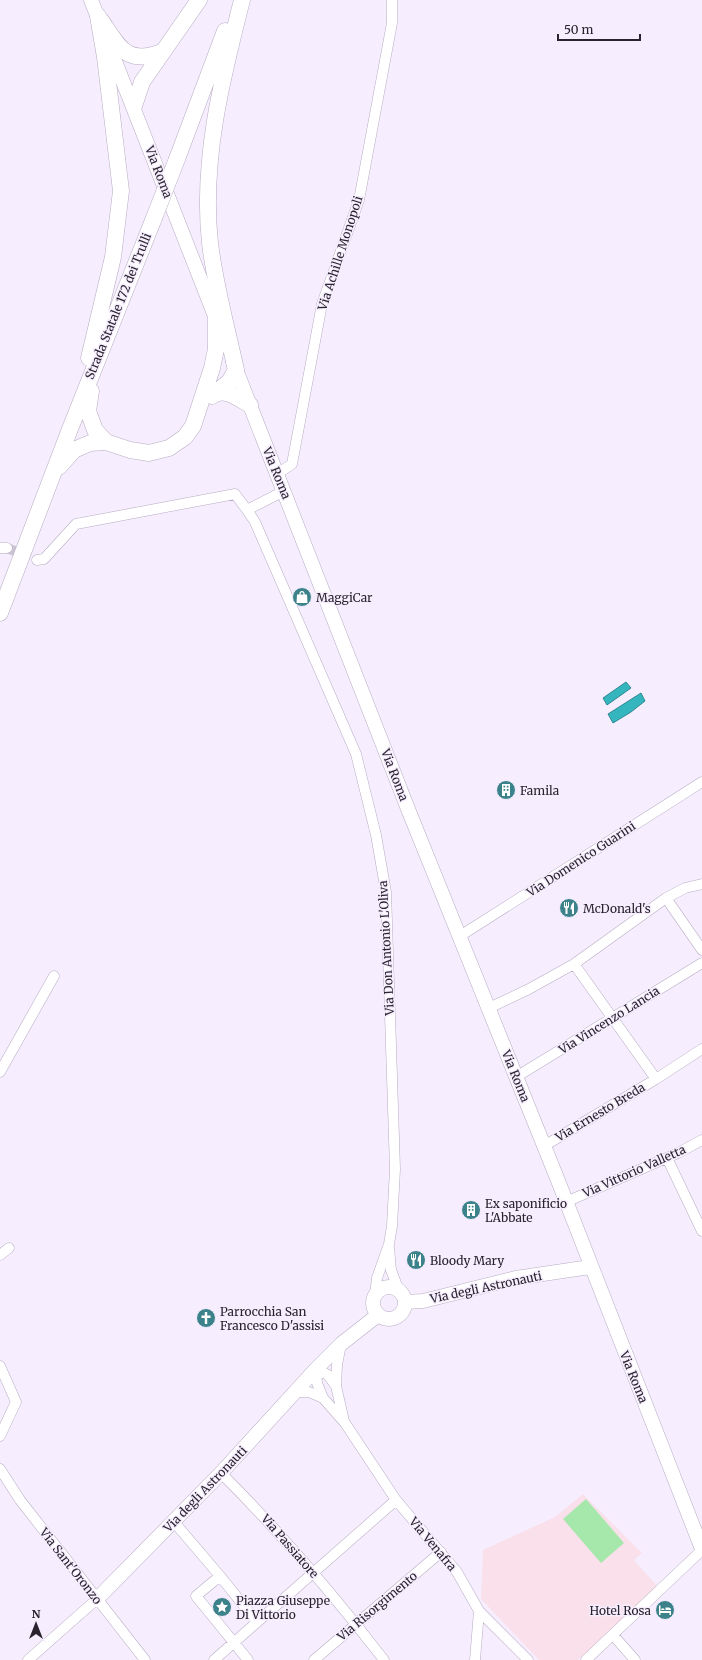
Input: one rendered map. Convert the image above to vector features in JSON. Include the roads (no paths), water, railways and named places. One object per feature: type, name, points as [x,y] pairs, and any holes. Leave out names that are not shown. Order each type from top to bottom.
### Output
[{"type":"main road","points":[[134,106],[142,82],[199,0]]},
{"type":"main road","name":"Strada Statale 172 dei Trulli","points":[[0,613],[96,362],[177,159],[236,0]]},
{"type":"main road","points":[[202,402],[229,382],[236,370],[210,242],[208,193],[212,142],[227,57],[242,0]]},
{"type":"main road","points":[[98,16],[123,50],[135,57],[148,58],[162,52]]},
{"type":"main road","points":[[70,429],[113,258],[121,191],[105,57],[98,16]]},
{"type":"main road","points":[[52,476],[74,450],[90,443],[106,442],[130,450],[149,454],[169,448],[185,437],[193,426],[212,368],[216,349],[216,320]]},
{"type":"main road","points":[[96,362],[88,411],[95,430],[106,442]]},
{"type":"main road","points":[[215,393],[230,393],[250,405]]},
{"type":"street","name":"Via Roma","points":[[91,0],[134,106],[216,320],[408,809],[544,1146],[590,1267],[702,1549]]},
{"type":"street","name":"Via Achille Monopoli","points":[[277,474],[292,464],[322,304],[359,200],[392,23],[392,0]]},
{"type":"street","points":[[246,510],[284,490]]},
{"type":"street","name":"Via Don Antonio L'Oliva","points":[[37,560],[44,559],[76,524],[235,494],[255,522],[356,754],[376,835],[386,892],[394,1169],[392,1226],[389,1244],[377,1278],[375,1295]]},
{"type":"street","name":"Via Domenico Guarini","points":[[460,936],[702,782]]},
{"type":"street","points":[[489,1008],[529,989],[574,964],[666,898],[685,888],[702,884]]},
{"type":"street","points":[[666,898],[702,950]]},
{"type":"street","name":"Via Vincenzo Lancia","points":[[516,1077],[702,963]]},
{"type":"street","name":"Via Ernesto Breda","points":[[574,964],[656,1079]]},
{"type":"street","points":[[0,1072],[54,976]]},
{"type":"street","name":"Via Ernesto Breda","points":[[544,1146],[656,1079],[702,1049]]},
{"type":"street","name":"Via Vittorio Valletta","points":[[566,1202],[667,1158],[702,1140]]},
{"type":"street","points":[[667,1158],[699,1215],[702,1231]]},
{"type":"street","name":"Via Don Antonio L'Oliva","points":[[389,1244],[391,1270],[402,1296]]},
{"type":"street","points":[[0,1255],[9,1248]]},
{"type":"street","name":"Via degli Astronauti","points":[[402,1296],[423,1300],[516,1278],[590,1267]]},
{"type":"street","points":[[389,1287],[402,1296],[402,1312],[398,1316],[388,1319],[378,1315],[375,1312],[372,1303],[375,1295],[383,1288],[389,1287]]},
{"type":"street","name":"Via degli Astronauti","points":[[28,1660],[97,1599],[174,1522],[341,1344],[378,1315]]},
{"type":"street","name":"Via Venafra","points":[[341,1344],[337,1365],[336,1386],[345,1423]]},
{"type":"street","points":[[0,1366],[16,1402],[0,1436]]},
{"type":"street","points":[[316,1369],[328,1375],[336,1386]]},
{"type":"street","name":"Via Venafra","points":[[316,1369],[317,1383],[323,1398],[345,1423],[396,1500],[457,1572],[479,1611],[528,1660]]},
{"type":"street","points":[[295,1392],[309,1392],[323,1398]]},
{"type":"street","name":"Via Sant'Oronzo","points":[[0,1469],[20,1500],[145,1660]]},
{"type":"street","name":"Via Passiatore","points":[[221,1473],[264,1516],[314,1572],[384,1660]]},
{"type":"street","points":[[214,1660],[396,1500]]},
{"type":"street","points":[[174,1522],[257,1622]]},
{"type":"street","points":[[586,1660],[702,1549]]},
{"type":"street","name":"Via Risorgimento","points":[[314,1660],[441,1552]]},
{"type":"street","points":[[220,1576],[196,1596],[248,1660]]},
{"type":"street","points":[[476,1660],[479,1611]]},
{"type":"street","points":[[612,1635],[635,1660]]},
{"type":"water","points":[[626,682],[631,688],[607,705],[603,698]]},
{"type":"water","points":[[641,693],[645,701],[613,723],[608,714]]},
{"type":"tunnel","points":[[7,548],[37,560]]},
{"type":"place","name":"MaggiCar","points":[[302,597]]},
{"type":"place","name":"Famila","points":[[506,790]]},
{"type":"place","name":"McDonald's","points":[[569,908]]},
{"type":"place","name":"Ex saponificio L'Abbate","points":[[471,1210]]},
{"type":"place","name":"Bloody Mary","points":[[416,1260]]},
{"type":"place","name":"Parrocchia San Francesco D'assisi","points":[[206,1318]]},
{"type":"place","name":"Piazza Giuseppe Di Vittorio","points":[[222,1607]]},
{"type":"place","name":"Hotel Rosa","points":[[665,1610]]}]
